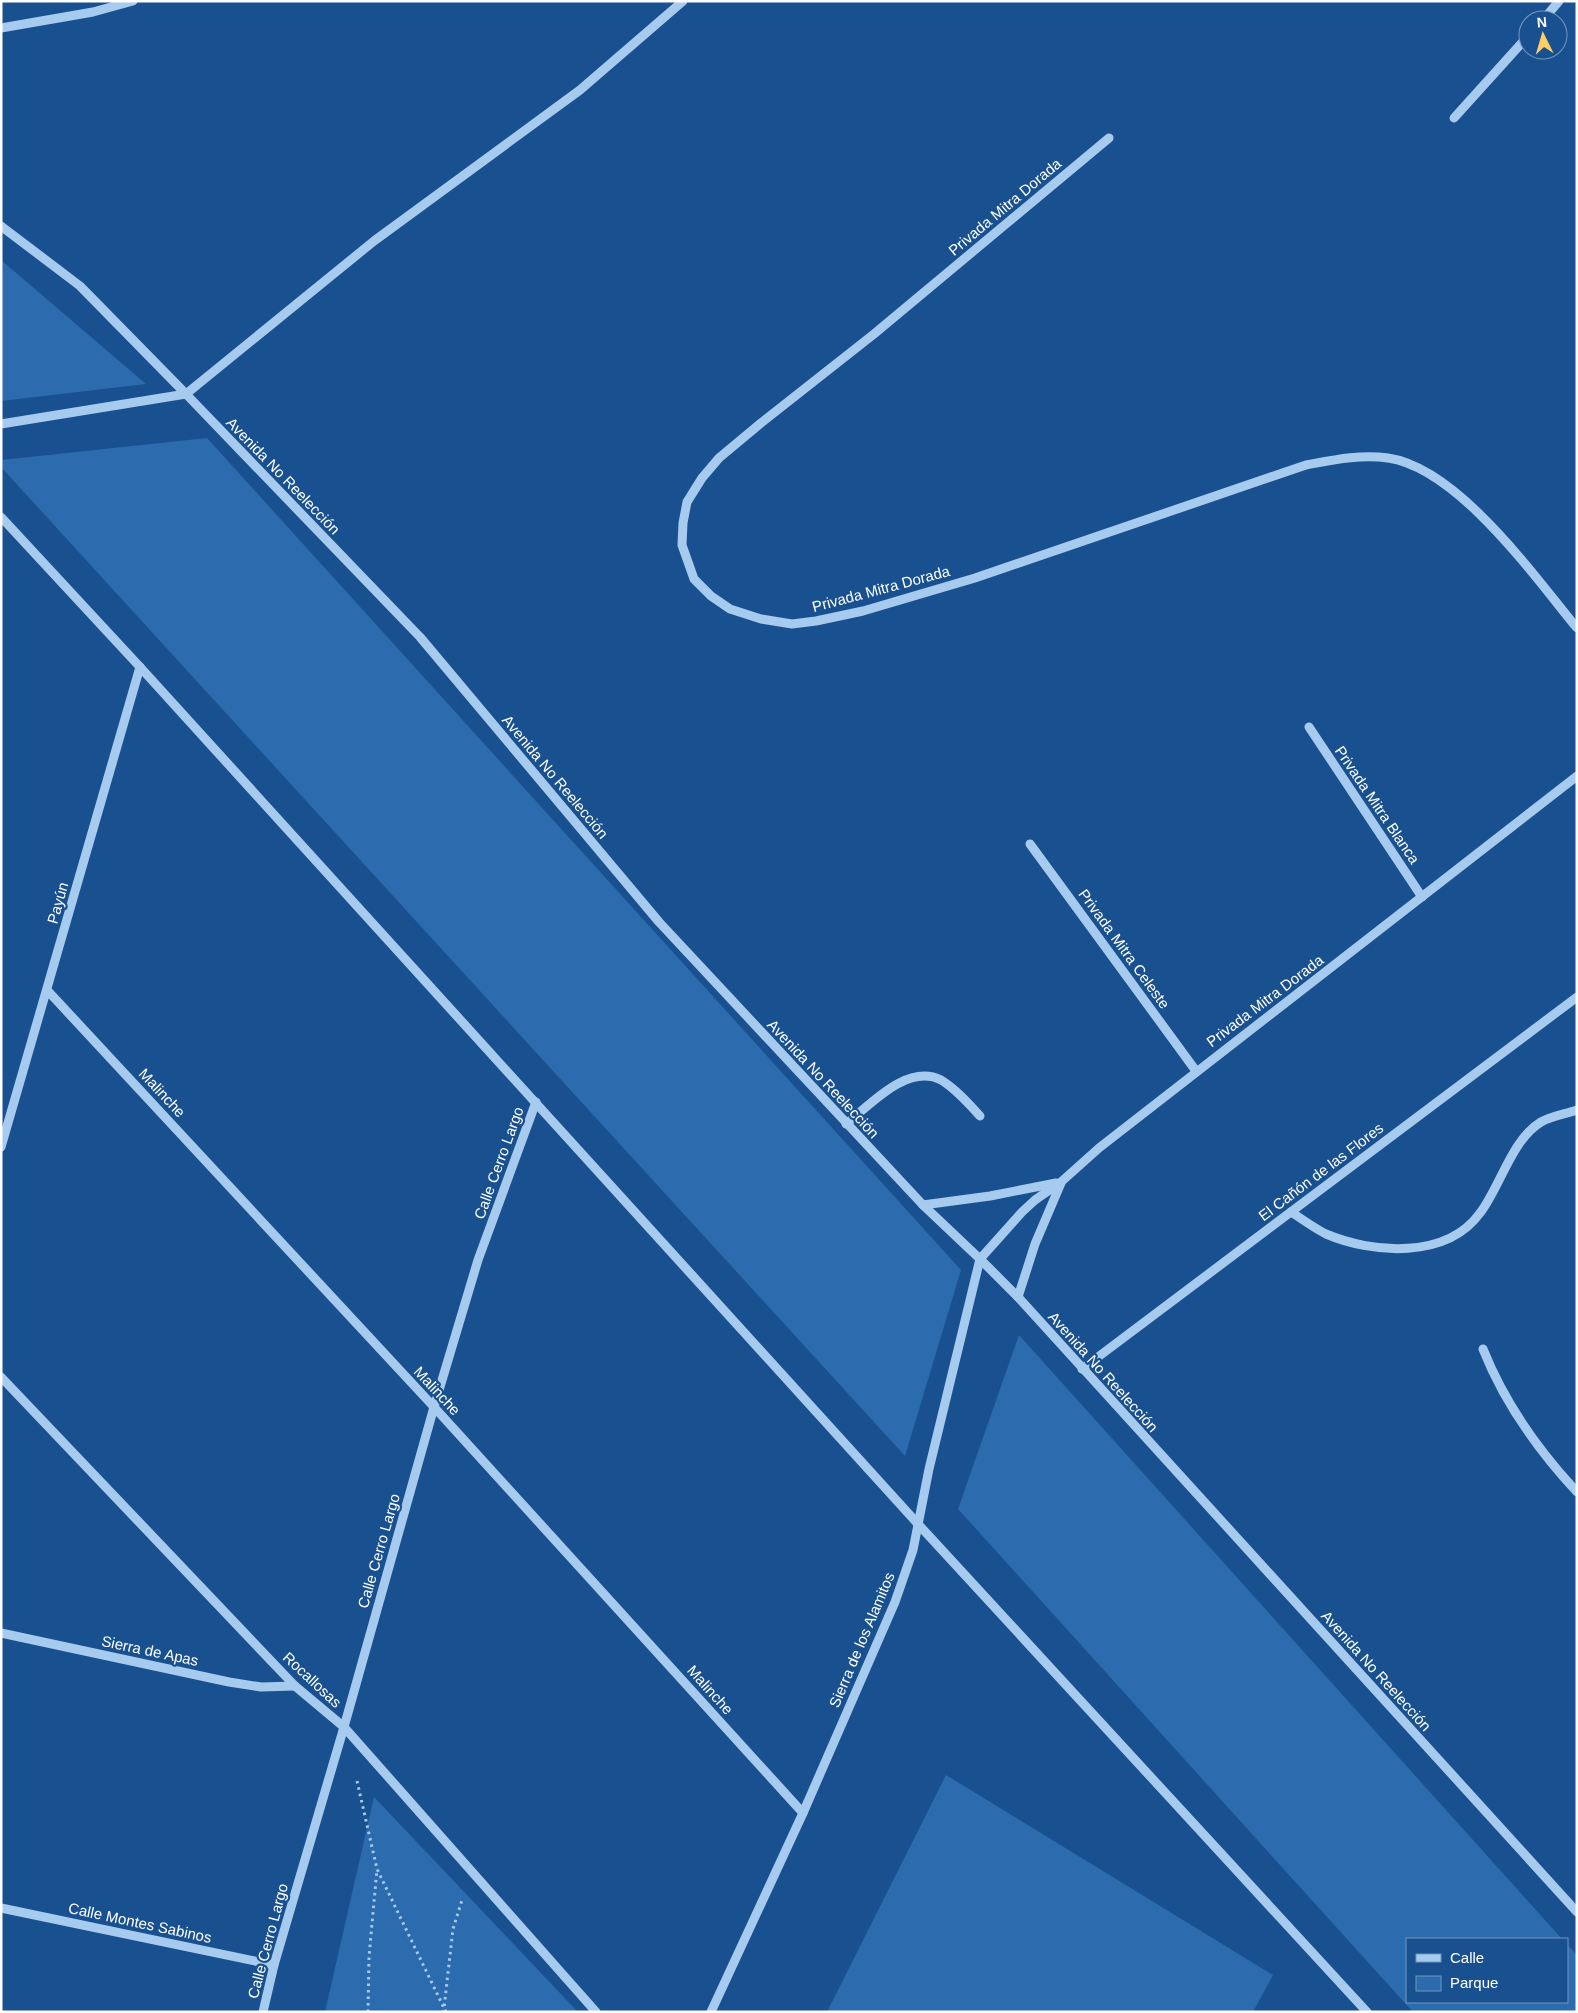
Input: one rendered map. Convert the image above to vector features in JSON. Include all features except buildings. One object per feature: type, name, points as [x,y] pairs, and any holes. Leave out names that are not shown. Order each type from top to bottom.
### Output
[{"type":"street","points":[[1,28],[93,12],[133,1]]},
{"type":"street","points":[[1,424],[186,394],[374,241],[580,90],[683,1]]},
{"type":"street","points":[[1454,118],[1518,47]]},
{"type":"street","name":"Privada Mitra Dorada","points":[[1109,138],[874,334],[719,458],[702,478],[687,502],[682,523],[682,545],[694,579],[711,596],[730,609],[761,619],[792,624],[816,621],[863,611],[975,578],[1306,466],[1353,457],[1390,458],[1416,466],[1441,481],[1470,505],[1514,552],[1577,628]]},
{"type":"street","name":"Avenida No Reelección","points":[[1,226],[80,286],[420,637],[658,922],[923,1205],[980,1258],[1018,1297],[1577,1912]]},
{"type":"street","points":[[1,517],[140,667],[918,1524],[1366,2011]]},
{"type":"street","name":"Payún","points":[[1,1147],[140,667]]},
{"type":"street","name":"Privada Mitra Blanca","points":[[1309,727],[1422,897]]},
{"type":"street","name":"Privada Mitra Dorada","points":[[980,1258],[1022,1212],[1035,1200],[1061,1182],[1099,1148],[1577,776]]},
{"type":"street","name":"Privada Mitra Celeste","points":[[1030,844],[1196,1071]]},
{"type":"street","name":"Malinche","points":[[47,990],[434,1407],[803,1813]]},
{"type":"street","name":"El Cañón de las Flores","points":[[1082,1369],[1577,997]]},
{"type":"street","points":[[846,1124],[893,1086],[906,1079],[919,1076],[930,1076],[942,1081],[960,1095],[980,1116]]},
{"type":"street","name":"Calle Cerro Largo","points":[[264,2012],[274,1965],[344,1727],[434,1407],[478,1260],[536,1102]]},
{"type":"street","points":[[1291,1212],[1325,1233],[1347,1241],[1402,1248],[1425,1247],[1448,1240],[1464,1230],[1480,1214],[1525,1136],[1540,1122],[1577,1110]]},
{"type":"street","points":[[923,1205],[990,1196],[1061,1182]]},
{"type":"street","points":[[1018,1297],[1035,1244],[1061,1182]]},
{"type":"street","name":"Sierra de los Alamitos","points":[[711,2012],[803,1813],[895,1602],[913,1550],[929,1469],[980,1258]]},
{"type":"street","points":[[1483,1349],[1505,1395],[1531,1436],[1577,1492]]},
{"type":"street","name":"Rocallosas","points":[[1,1377],[295,1686],[344,1727],[596,2012]]},
{"type":"street","name":"Sierra de Apas","points":[[1,1633],[229,1682],[261,1687],[295,1686]]},
{"type":"street","name":"Calle Montes Sabinos","points":[[1,1908],[274,1965]]},
{"type":"path","points":[[355,1774],[377,1869],[444,2011]]},
{"type":"path","points":[[368,2012],[369,1957],[377,1869]]},
{"type":"path","points":[[444,2011],[453,1929],[470,1870]]},
{"type":"green space","points":[[1,260],[146,384],[1,401]]},
{"type":"green space","points":[[207,438],[961,1270],[905,1456],[1,467],[1,460]]},
{"type":"green space","points":[[1019,1335],[1561,1938],[1406,1938],[1406,2003],[1568,2003],[1568,1945],[1577,1955],[1577,2012],[1413,2012],[958,1509]]},
{"type":"green space","points":[[946,1775],[1273,1975],[1253,2012],[827,2012]]},
{"type":"green space","points":[[374,1797],[578,2012],[325,2012]]}]
